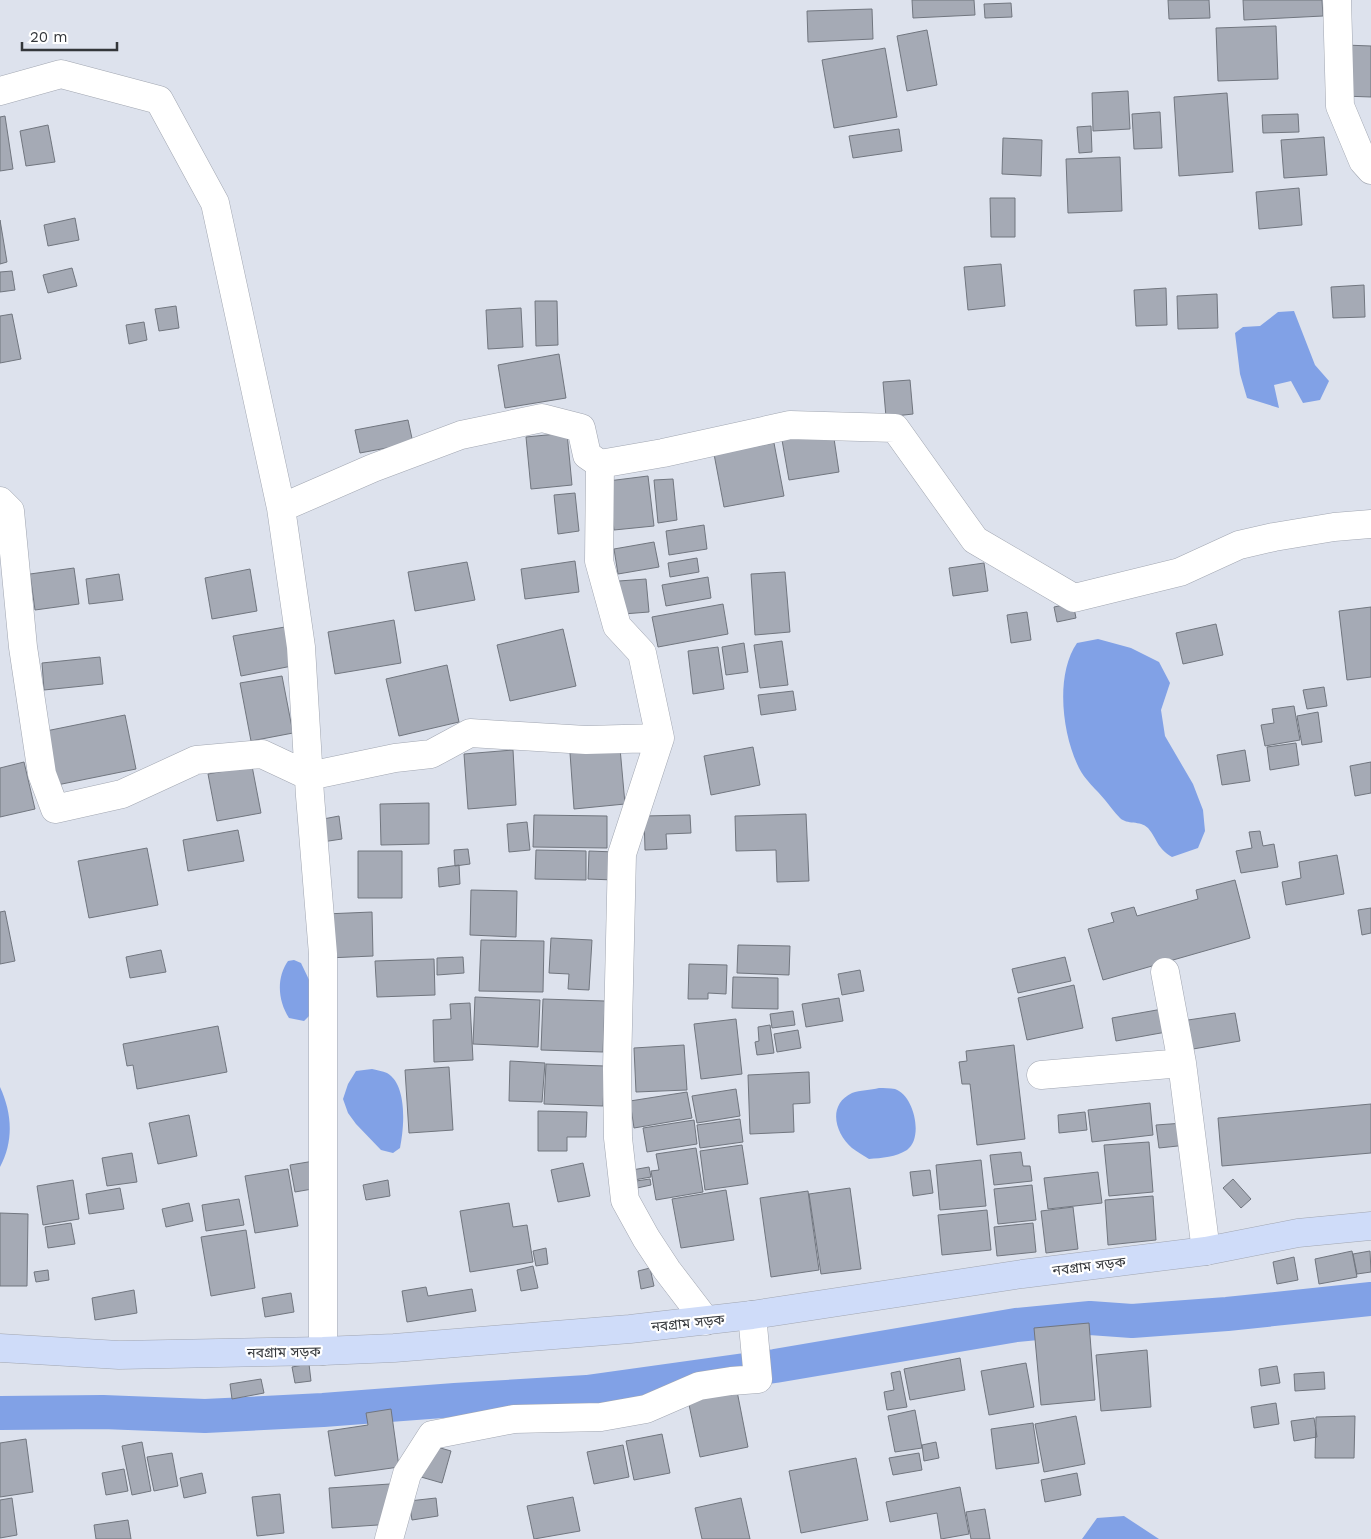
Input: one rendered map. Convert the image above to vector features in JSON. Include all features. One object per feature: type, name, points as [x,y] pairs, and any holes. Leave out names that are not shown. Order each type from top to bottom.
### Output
[{"type":"main road","name":"নবগ্রাম সড়ক","points":[[0,1348],[119,1355],[323,1351],[404,1348],[630,1329],[752,1315],[1022,1274],[1206,1251],[1298,1233],[1371,1226]]},
{"type":"street","points":[[1337,0],[1340,106],[1363,162],[1371,170]]},
{"type":"street","points":[[0,91],[62,74],[159,100],[215,203],[282,508],[301,647],[323,954],[323,1351]]},
{"type":"street","points":[[282,508],[373,468],[461,435],[542,418],[581,428],[587,455],[600,464],[663,453],[790,425],[895,428],[975,540],[1074,598],[1180,572],[1239,545],[1334,527],[1371,524]]},
{"type":"street","points":[[600,464],[599,561],[617,626],[642,653],[660,738],[622,854],[617,1069],[618,1138],[625,1200],[646,1238],[667,1270],[706,1320]]},
{"type":"street","points":[[0,501],[10,511],[23,647],[42,774],[55,809],[122,794],[196,760],[262,754],[309,776],[396,758],[431,754],[470,733],[586,740],[660,738]]},
{"type":"street","points":[[1165,972],[1182,1063],[1206,1251]]},
{"type":"street","points":[[1041,1075],[1182,1063]]},
{"type":"street","points":[[389,1539],[407,1474],[432,1435],[514,1419],[601,1417],[646,1409],[699,1386],[758,1379],[752,1315]]},
{"type":"water","points":[[1294,311],[1315,365],[1329,381],[1320,400],[1303,403],[1291,381],[1274,385],[1279,408],[1247,398],[1240,374],[1235,333],[1243,327],[1260,326],[1278,312]]},
{"type":"water","points":[[1098,639],[1131,648],[1159,662],[1170,683],[1161,710],[1165,736],[1193,784],[1203,810],[1205,831],[1198,848],[1172,857],[1160,847],[1148,828],[1120,818],[1079,768],[1068,739],[1063,705],[1063,688],[1070,656],[1077,643]]},
{"type":"water","points":[[294,960],[301,963],[312,986],[310,1015],[304,1021],[289,1018],[281,997],[280,982],[284,968],[288,961]]},
{"type":"water","points":[[372,1069],[387,1073],[394,1079],[401,1097],[403,1119],[400,1148],[393,1153],[381,1150],[356,1124],[348,1113],[343,1099],[348,1084],[356,1071]]},
{"type":"water","points":[[0,1087],[7,1107],[10,1127],[8,1147],[0,1167]]},
{"type":"water","points":[[879,1088],[895,1089],[907,1099],[915,1117],[915,1136],[912,1144],[903,1152],[889,1157],[869,1159],[846,1142],[841,1135],[836,1119],[839,1105],[844,1098],[858,1091]]},
{"type":"water","points":[[1124,1516],[1159,1539],[1082,1539],[1097,1518]]},
{"type":"building","points":[[912,0],[974,0],[975,15],[913,18]]},
{"type":"building","points":[[1168,0],[1209,0],[1210,18],[1169,19]]},
{"type":"building","points":[[1243,0],[1322,0],[1323,16],[1244,20]]},
{"type":"building","points":[[1011,3],[1012,17],[985,18],[984,4]]},
{"type":"building","points":[[872,9],[873,39],[808,42],[807,11]]},
{"type":"building","points":[[1276,26],[1278,79],[1218,81],[1216,28]]},
{"type":"building","points":[[927,30],[937,85],[907,91],[897,36]]},
{"type":"building","points":[[1345,45],[1371,46],[1371,97],[1343,96]]},
{"type":"building","points":[[885,48],[897,117],[834,128],[822,60]]},
{"type":"building","points":[[1128,91],[1130,129],[1093,131],[1092,93]]},
{"type":"building","points":[[1227,93],[1233,172],[1179,176],[1174,97]]},
{"type":"building","points":[[1160,112],[1162,148],[1134,149],[1132,114]]},
{"type":"building","points":[[1298,114],[1299,132],[1263,133],[1262,115]]},
{"type":"building","points":[[5,116],[13,169],[0,171],[0,117]]},
{"type":"building","points":[[48,125],[55,162],[26,166],[20,131]]},
{"type":"building","points":[[1091,126],[1092,152],[1079,153],[1077,127]]},
{"type":"building","points":[[899,129],[902,151],[853,158],[849,136]]},
{"type":"building","points":[[1324,137],[1327,175],[1284,178],[1281,140]]},
{"type":"building","points":[[1003,138],[1042,140],[1041,176],[1002,174]]},
{"type":"building","points":[[1120,157],[1122,211],[1068,213],[1066,159]]},
{"type":"building","points":[[1299,188],[1302,225],[1259,229],[1256,192]]},
{"type":"building","points":[[990,198],[1015,198],[1015,237],[991,237]]},
{"type":"building","points":[[75,218],[79,240],[48,246],[44,225]]},
{"type":"building","points":[[0,220],[7,262],[0,264]]},
{"type":"building","points":[[1001,264],[1005,306],[968,310],[964,267]]},
{"type":"building","points":[[72,268],[77,286],[48,293],[43,275]]},
{"type":"building","points":[[12,271],[15,290],[0,292],[0,272]]},
{"type":"building","points":[[1364,285],[1365,317],[1333,318],[1331,287]]},
{"type":"building","points":[[1166,288],[1167,325],[1136,326],[1134,290]]},
{"type":"building","points":[[1217,294],[1218,328],[1178,329],[1177,296]]},
{"type":"building","points":[[535,301],[557,301],[558,345],[536,346]]},
{"type":"building","points":[[176,306],[179,328],[159,331],[155,309]]},
{"type":"building","points":[[521,308],[523,347],[488,349],[486,310]]},
{"type":"building","points":[[12,314],[21,359],[0,363],[0,316]]},
{"type":"building","points":[[144,322],[147,340],[129,344],[126,325]]},
{"type":"building","points":[[559,354],[566,398],[505,408],[498,365]]},
{"type":"building","points":[[910,380],[913,414],[886,417],[883,382]]},
{"type":"building","points":[[408,420],[413,443],[360,453],[355,430]]},
{"type":"building","points":[[833,432],[839,472],[789,480],[782,440]]},
{"type":"building","points":[[567,433],[572,485],[531,489],[526,437]]},
{"type":"building","points":[[774,443],[784,496],[724,507],[714,454]]},
{"type":"building","points":[[648,476],[654,526],[614,530],[608,481]]},
{"type":"building","points":[[673,479],[677,520],[658,523],[654,480]]},
{"type":"building","points":[[575,493],[579,531],[558,534],[554,495]]},
{"type":"building","points":[[704,525],[707,549],[669,555],[666,531]]},
{"type":"building","points":[[654,542],[659,567],[618,574],[614,549]]},
{"type":"building","points":[[697,558],[699,572],[670,577],[668,563]]},
{"type":"building","points":[[575,561],[579,592],[525,599],[521,569]]},
{"type":"building","points":[[467,562],[475,600],[415,611],[408,572]]},
{"type":"building","points":[[984,563],[988,591],[953,596],[949,568]]},
{"type":"building","points":[[74,568],[79,604],[35,610],[30,574]]},
{"type":"building","points":[[250,569],[257,611],[212,619],[205,578]]},
{"type":"building","points":[[785,572],[790,632],[755,635],[751,574]]},
{"type":"building","points":[[119,574],[123,600],[89,604],[86,579]]},
{"type":"building","points":[[708,577],[711,598],[666,606],[662,585]]},
{"type":"building","points":[[646,579],[649,612],[623,614],[619,581]]},
{"type":"building","points":[[1073,603],[1076,618],[1057,622],[1054,607]]},
{"type":"building","points":[[723,604],[728,634],[658,647],[652,617]]},
{"type":"building","points":[[1371,607],[1371,677],[1347,680],[1339,611]]},
{"type":"building","points":[[1027,612],[1031,640],[1011,643],[1007,615]]},
{"type":"building","points":[[394,620],[401,663],[335,674],[328,632]]},
{"type":"building","points":[[1216,624],[1223,655],[1183,664],[1176,633]]},
{"type":"building","points":[[285,627],[292,666],[241,676],[233,636]]},
{"type":"building","points":[[563,629],[576,686],[510,701],[497,645]]},
{"type":"building","points":[[782,641],[788,685],[760,688],[754,645]]},
{"type":"building","points":[[744,643],[748,672],[726,675],[722,647]]},
{"type":"building","points":[[718,647],[724,689],[693,694],[688,651]]},
{"type":"building","points":[[100,657],[103,684],[44,690],[42,663]]},
{"type":"building","points":[[447,665],[459,722],[399,736],[386,679]]},
{"type":"building","points":[[282,676],[293,733],[251,741],[240,683]]},
{"type":"building","points":[[1324,687],[1327,706],[1307,709],[1303,690]]},
{"type":"building","points":[[793,691],[796,710],[761,715],[758,695]]},
{"type":"building","points":[[1294,706],[1300,740],[1265,746],[1261,725],[1274,723],[1272,709]]},
{"type":"building","points":[[1318,712],[1322,742],[1302,745],[1297,716]]},
{"type":"building","points":[[125,715],[136,769],[57,785],[46,731]]},
{"type":"building","points":[[1296,743],[1299,765],[1270,770],[1267,747]]},
{"type":"building","points":[[753,747],[760,785],[711,795],[704,756]]},
{"type":"building","points":[[620,748],[625,804],[574,809],[570,753]]},
{"type":"building","points":[[513,750],[516,805],[468,809],[464,754]]},
{"type":"building","points":[[1245,750],[1250,781],[1222,785],[1217,755]]},
{"type":"building","points":[[24,762],[35,809],[0,817],[0,768]]},
{"type":"building","points":[[1371,762],[1371,793],[1355,796],[1350,766]]},
{"type":"building","points":[[252,766],[261,813],[217,821],[208,774]]},
{"type":"building","points":[[429,803],[429,844],[381,845],[380,804]]},
{"type":"building","points":[[806,814],[809,881],[777,882],[776,850],[736,851],[735,816]]},
{"type":"building","points":[[534,815],[607,816],[607,848],[533,847]]},
{"type":"building","points":[[690,815],[691,833],[666,834],[667,849],[645,850],[644,816]]},
{"type":"building","points":[[339,816],[342,839],[322,842],[318,820]]},
{"type":"building","points":[[527,822],[530,850],[509,852],[507,824]]},
{"type":"building","points":[[238,830],[244,861],[188,871],[183,840]]},
{"type":"building","points":[[1260,831],[1263,846],[1274,844],[1278,867],[1241,873],[1236,851],[1252,848],[1249,832]]},
{"type":"building","points":[[147,848],[158,905],[89,918],[78,861]]},
{"type":"building","points":[[468,849],[470,864],[455,866],[454,850]]},
{"type":"building","points":[[536,850],[586,851],[586,880],[535,879]]},
{"type":"building","points":[[358,851],[402,851],[402,898],[358,898]]},
{"type":"building","points":[[589,851],[615,852],[614,880],[588,879]]},
{"type":"building","points":[[1337,855],[1344,894],[1286,905],[1282,882],[1301,878],[1299,862]]},
{"type":"building","points":[[459,865],[460,884],[439,887],[438,868]]},
{"type":"building","points":[[1235,880],[1250,938],[1103,980],[1088,929],[1114,922],[1111,913],[1134,907],[1137,916],[1198,899],[1196,890]]},
{"type":"building","points":[[471,890],[517,891],[516,937],[470,935]]},
{"type":"building","points":[[1371,908],[1371,933],[1362,935],[1358,910]]},
{"type":"building","points":[[5,911],[15,961],[0,964],[0,912]]},
{"type":"building","points":[[372,912],[373,956],[327,958],[325,914]]},
{"type":"building","points":[[551,938],[592,940],[589,990],[568,989],[569,974],[549,973]]},
{"type":"building","points":[[481,940],[544,941],[543,992],[479,991]]},
{"type":"building","points":[[738,945],[790,946],[789,975],[737,973]]},
{"type":"building","points":[[161,950],[166,972],[130,978],[126,957]]},
{"type":"building","points":[[463,957],[464,973],[437,975],[437,958]]},
{"type":"building","points":[[1065,957],[1071,981],[1018,993],[1012,969]]},
{"type":"building","points":[[434,959],[435,995],[377,997],[375,961]]},
{"type":"building","points":[[689,964],[727,965],[726,994],[708,993],[708,999],[688,999]]},
{"type":"building","points":[[860,970],[864,991],[842,995],[838,974]]},
{"type":"building","points":[[733,977],[778,978],[778,1009],[732,1008]]},
{"type":"building","points":[[1074,985],[1083,1028],[1027,1040],[1018,998]]},
{"type":"building","points":[[475,997],[540,1000],[538,1047],[473,1044]]},
{"type":"building","points":[[839,998],[843,1021],[806,1027],[802,1004]]},
{"type":"building","points":[[543,999],[605,1001],[603,1052],[541,1050]]},
{"type":"building","points":[[470,1003],[473,1060],[434,1062],[433,1020],[451,1019],[450,1004]]},
{"type":"building","points":[[1168,1008],[1172,1031],[1116,1041],[1112,1018]]},
{"type":"building","points":[[793,1011],[795,1025],[772,1028],[770,1014]]},
{"type":"building","points":[[1235,1013],[1240,1041],[1193,1049],[1188,1020]]},
{"type":"building","points":[[736,1019],[742,1074],[701,1079],[694,1024]]},
{"type":"building","points":[[770,1025],[774,1053],[757,1055],[755,1042],[759,1041],[758,1027]]},
{"type":"building","points":[[218,1026],[227,1072],[137,1089],[133,1065],[127,1066],[123,1044]]},
{"type":"building","points":[[798,1030],[801,1048],[777,1052],[774,1034]]},
{"type":"building","points":[[684,1045],[687,1090],[636,1092],[634,1048]]},
{"type":"building","points":[[1014,1045],[1025,1139],[977,1145],[970,1084],[962,1084],[959,1062],[967,1061],[966,1051]]},
{"type":"building","points":[[510,1061],[545,1063],[542,1102],[509,1101]]},
{"type":"building","points":[[546,1064],[605,1066],[603,1106],[544,1104]]},
{"type":"building","points":[[449,1067],[453,1130],[409,1133],[405,1070]]},
{"type":"building","points":[[809,1072],[810,1103],[793,1104],[794,1132],[750,1134],[748,1075]]},
{"type":"building","points":[[736,1089],[740,1116],[697,1123],[692,1096]]},
{"type":"building","points":[[687,1092],[692,1118],[634,1128],[630,1101]]},
{"type":"building","points":[[1150,1103],[1153,1135],[1092,1142],[1088,1110]]},
{"type":"building","points":[[1371,1104],[1371,1153],[1222,1166],[1218,1118]]},
{"type":"building","points":[[538,1111],[587,1112],[586,1137],[567,1137],[567,1151],[538,1151]]},
{"type":"building","points":[[1085,1112],[1087,1130],[1059,1133],[1058,1115]]},
{"type":"building","points":[[189,1115],[197,1156],[158,1164],[149,1123]]},
{"type":"building","points":[[740,1119],[743,1142],[700,1148],[697,1125]]},
{"type":"building","points":[[694,1120],[697,1144],[647,1152],[643,1128]]},
{"type":"building","points":[[1184,1123],[1187,1145],[1159,1148],[1156,1125]]},
{"type":"building","points":[[1149,1142],[1153,1192],[1109,1196],[1104,1145]]},
{"type":"building","points":[[742,1145],[748,1184],[705,1190],[700,1151]]},
{"type":"building","points":[[696,1148],[703,1192],[656,1200],[651,1171],[659,1170],[656,1154]]},
{"type":"building","points":[[1021,1152],[1023,1166],[1030,1166],[1032,1181],[994,1185],[990,1155]]},
{"type":"building","points":[[132,1153],[137,1182],[107,1186],[102,1158]]},
{"type":"building","points":[[981,1160],[986,1206],[940,1210],[936,1165]]},
{"type":"building","points":[[314,1161],[318,1188],[295,1192],[290,1165]]},
{"type":"building","points":[[583,1163],[590,1196],[558,1202],[551,1170]]},
{"type":"building","points":[[649,1167],[651,1177],[634,1180],[632,1170]]},
{"type":"building","points":[[288,1169],[298,1226],[255,1233],[245,1176]]},
{"type":"building","points":[[930,1170],[933,1193],[913,1196],[910,1172]]},
{"type":"building","points":[[1098,1172],[1102,1203],[1048,1209],[1044,1178]]},
{"type":"building","points":[[650,1179],[651,1185],[637,1188],[636,1181]]},
{"type":"building","points":[[1233,1179],[1251,1199],[1241,1208],[1223,1188]]},
{"type":"building","points":[[73,1180],[79,1219],[43,1225],[37,1186]]},
{"type":"building","points":[[388,1180],[390,1196],[366,1200],[363,1185]]},
{"type":"building","points":[[1032,1185],[1036,1220],[998,1224],[994,1189]]},
{"type":"building","points":[[120,1188],[124,1209],[89,1214],[86,1194]]},
{"type":"building","points":[[850,1188],[861,1269],[821,1274],[809,1194]]},
{"type":"building","points":[[726,1190],[734,1240],[681,1248],[672,1199]]},
{"type":"building","points":[[808,1191],[819,1270],[771,1277],[760,1198]]},
{"type":"building","points":[[1153,1196],[1156,1240],[1108,1245],[1105,1200]]},
{"type":"building","points":[[239,1199],[244,1225],[206,1231],[202,1205]]},
{"type":"building","points":[[189,1203],[193,1221],[166,1227],[162,1209]]},
{"type":"building","points":[[509,1203],[513,1227],[527,1225],[533,1262],[470,1272],[460,1211]]},
{"type":"building","points":[[1073,1207],[1078,1249],[1046,1253],[1041,1211]]},
{"type":"building","points":[[987,1210],[991,1250],[942,1255],[938,1215]]},
{"type":"building","points":[[0,1213],[28,1214],[27,1286],[0,1286]]},
{"type":"building","points":[[71,1223],[75,1244],[48,1248],[45,1227]]},
{"type":"building","points":[[1033,1223],[1036,1252],[997,1256],[994,1227]]},
{"type":"building","points":[[246,1230],[255,1288],[211,1296],[201,1237]]},
{"type":"building","points":[[546,1248],[548,1264],[536,1266],[533,1251]]},
{"type":"building","points":[[1352,1251],[1357,1277],[1319,1284],[1315,1259]]},
{"type":"building","points":[[1370,1251],[1371,1272],[1357,1274],[1353,1254]]},
{"type":"building","points":[[1294,1257],[1298,1280],[1277,1284],[1273,1262]]},
{"type":"building","points":[[533,1266],[538,1288],[521,1291],[517,1270]]},
{"type":"building","points":[[650,1268],[654,1286],[641,1289],[638,1271]]},
{"type":"building","points":[[48,1270],[49,1280],[36,1282],[34,1272]]},
{"type":"building","points":[[426,1287],[428,1296],[472,1289],[476,1311],[407,1322],[402,1291]]},
{"type":"building","points":[[134,1290],[137,1313],[95,1320],[92,1298]]},
{"type":"building","points":[[291,1293],[294,1312],[265,1317],[262,1298]]},
{"type":"building","points":[[1089,1323],[1095,1400],[1041,1405],[1034,1328]]},
{"type":"building","points":[[1147,1350],[1151,1407],[1101,1411],[1096,1355]]},
{"type":"building","points":[[960,1358],[965,1390],[910,1400],[904,1369]]},
{"type":"building","points":[[1026,1363],[1034,1407],[989,1415],[981,1371]]},
{"type":"building","points":[[309,1364],[311,1381],[295,1383],[292,1367]]},
{"type":"building","points":[[1277,1366],[1280,1383],[1261,1386],[1259,1369]]},
{"type":"building","points":[[900,1371],[907,1407],[887,1410],[884,1392],[894,1390],[891,1373]]},
{"type":"building","points":[[1324,1372],[1325,1389],[1295,1391],[1294,1374]]},
{"type":"building","points":[[261,1379],[264,1393],[232,1399],[230,1384]]},
{"type":"building","points":[[736,1386],[748,1447],[700,1457],[687,1395]]},
{"type":"building","points":[[1276,1403],[1279,1424],[1254,1428],[1251,1407]]},
{"type":"building","points":[[391,1409],[399,1467],[335,1476],[328,1431],[368,1425],[366,1413]]},
{"type":"building","points":[[915,1410],[922,1448],[895,1452],[888,1416]]},
{"type":"building","points":[[1076,1416],[1085,1464],[1044,1472],[1035,1424]]},
{"type":"building","points":[[1355,1416],[1354,1458],[1315,1458],[1316,1417]]},
{"type":"building","points":[[1314,1418],[1317,1437],[1294,1441],[1291,1421]]},
{"type":"building","points":[[1033,1423],[1039,1463],[996,1469],[991,1429]]},
{"type":"building","points":[[662,1434],[670,1473],[634,1480],[626,1441]]},
{"type":"building","points":[[26,1439],[33,1492],[0,1497],[0,1443]]},
{"type":"building","points":[[142,1442],[151,1491],[132,1495],[122,1446]]},
{"type":"building","points":[[936,1442],[939,1458],[924,1461],[922,1445]]},
{"type":"building","points":[[430,1445],[451,1451],[442,1483],[421,1477]]},
{"type":"building","points":[[623,1445],[629,1477],[594,1484],[587,1452]]},
{"type":"building","points":[[172,1453],[178,1486],[154,1491],[147,1457]]},
{"type":"building","points":[[919,1453],[922,1470],[893,1475],[889,1458]]},
{"type":"building","points":[[856,1458],[868,1520],[801,1533],[789,1471]]},
{"type":"building","points":[[124,1469],[128,1491],[106,1495],[102,1473]]},
{"type":"building","points":[[202,1473],[206,1493],[184,1498],[180,1478]]},
{"type":"building","points":[[1077,1473],[1081,1495],[1045,1502],[1041,1480]]},
{"type":"building","points":[[390,1484],[393,1524],[332,1528],[329,1488]]},
{"type":"building","points":[[960,1487],[969,1534],[941,1539],[937,1513],[890,1522],[886,1502]]},
{"type":"building","points":[[280,1494],[284,1533],[257,1536],[252,1497]]},
{"type":"building","points":[[573,1497],[580,1531],[534,1539],[527,1506]]},
{"type":"building","points":[[12,1498],[17,1535],[0,1538],[0,1500]]},
{"type":"building","points":[[436,1498],[438,1516],[412,1520],[409,1501]]},
{"type":"building","points":[[741,1498],[750,1539],[702,1539],[695,1508]]},
{"type":"building","points":[[985,1509],[990,1539],[971,1539],[966,1512]]},
{"type":"building","points":[[128,1520],[131,1539],[96,1539],[94,1525]]},
{"type":"waterway","points":[[0,1413],[103,1412],[205,1416],[587,1392],[775,1366],[1016,1325],[1090,1318],[1132,1321],[1227,1314],[1371,1299]]}]
